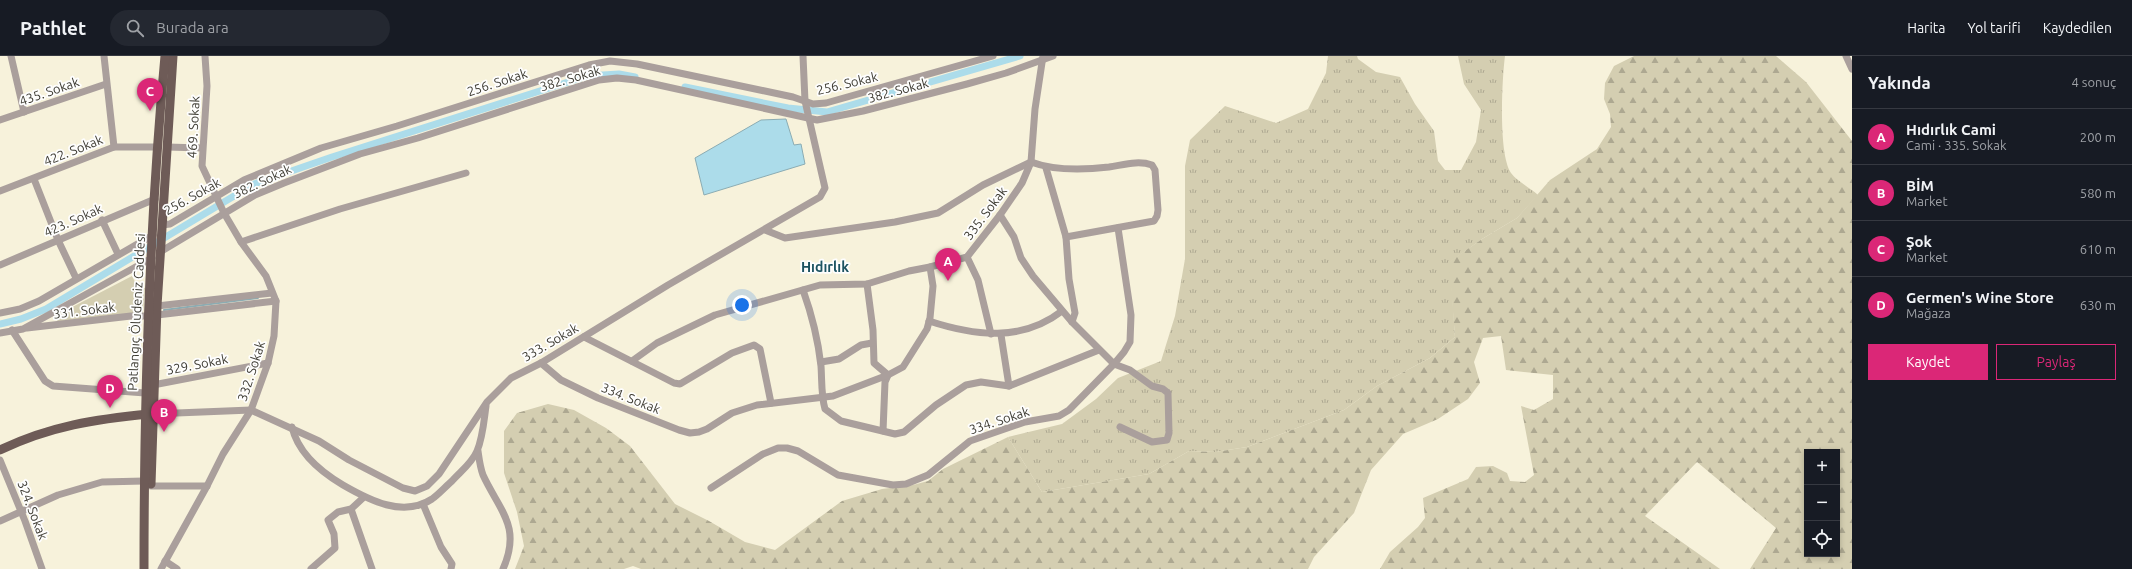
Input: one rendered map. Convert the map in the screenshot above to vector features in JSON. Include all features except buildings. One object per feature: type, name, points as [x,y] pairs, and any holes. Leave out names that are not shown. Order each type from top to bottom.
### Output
[{"type":"main road","name":"Patlangıç Öludeniz Caddesi","points":[[148,414],[153,385],[156,253],[165,56]]},
{"type":"main road","name":"Patlangıç Öludeniz Caddesi","points":[[157,233],[155,198],[172,56]]},
{"type":"main road","name":"Patlangıç Öludeniz Caddesi","points":[[144,569],[148,484],[148,414],[145,393],[154,312],[156,253]]},
{"type":"main road","points":[[0,450],[21,440],[61,426],[110,418],[148,414]]},
{"type":"street","points":[[11,56],[24,112]]},
{"type":"street","points":[[104,56],[114,147]]},
{"type":"street","name":"469. Sokak","points":[[205,56],[207,86],[202,166],[217,198]]},
{"type":"street","name":"333. Sokak","points":[[251,410],[292,427],[403,488],[415,491],[426,486],[439,474],[487,402],[511,378],[541,363],[668,285],[820,197],[825,188],[806,103],[804,56]]},
{"type":"street","name":"256. Sokak","points":[[0,313],[20,309],[39,301],[76,278],[217,198],[244,180],[321,148],[397,126],[589,65],[610,61],[658,68],[813,104],[826,103],[993,56]]},
{"type":"street","name":"382. Sokak","points":[[156,253],[223,212],[255,195],[360,154],[418,138],[598,80],[617,78],[636,80],[810,118],[832,118],[1006,73],[1043,58],[1053,56]]},
{"type":"street","points":[[1846,56],[1852,69]]},
{"type":"street","name":"335. Sokak","points":[[632,361],[657,343],[709,318],[820,285],[867,284],[909,271],[967,257],[1000,215],[1022,183],[1031,162],[1043,58]]},
{"type":"street","name":"435. Sokak","points":[[0,120],[106,84]]},
{"type":"street","name":"422. Sokak","points":[[0,191],[114,147],[202,148]]},
{"type":"street","points":[[765,230],[785,238],[895,222],[938,213],[990,182],[1031,162],[1046,168],[1108,167],[1144,162],[1152,165],[1154,170],[1157,216],[1154,221],[1066,237]]},
{"type":"street","points":[[1046,168],[1066,237],[1069,279],[1075,313],[1072,322]]},
{"type":"street","points":[[241,242],[340,209],[466,173]]},
{"type":"street","points":[[34,179],[58,240],[76,278]]},
{"type":"street","name":"423. Sokak","points":[[0,265],[155,198]]},
{"type":"street","name":"332. Sokak","points":[[161,569],[207,486],[222,454],[251,410],[268,363],[274,336],[276,301],[266,276],[241,242],[223,212],[217,198]]},
{"type":"street","points":[[1000,215],[1014,237],[1020,258],[1028,270],[1072,322],[1114,364],[1130,370],[1152,386],[1163,389],[1168,393],[1169,433],[1167,440],[1152,442],[1120,427]]},
{"type":"street","points":[[102,220],[118,254]]},
{"type":"street","name":"334. Sokak","points":[[711,488],[762,454],[778,448],[787,448],[798,451],[838,475],[893,485],[913,482],[928,475],[970,441],[1025,422],[1059,416],[1069,410],[1114,364],[1130,342],[1131,332],[1128,292],[1118,228]]},
{"type":"street","points":[[0,333],[23,329],[156,253]]},
{"type":"street","points":[[967,257],[978,280],[991,334]]},
{"type":"street","points":[[584,336],[674,384],[680,384],[732,353],[754,345],[760,349],[771,403],[833,396],[888,375],[903,367],[927,329],[933,286],[930,267]]},
{"type":"street","points":[[867,284],[873,330],[872,343],[874,364],[888,375]]},
{"type":"street","points":[[803,290],[813,318],[820,362],[824,409],[841,421],[895,434],[904,432],[936,405],[966,385],[981,382],[1009,386],[1099,350]]},
{"type":"street","points":[[154,312],[272,293]]},
{"type":"street","name":"331. Sokak","points":[[23,329],[154,312],[276,301]]},
{"type":"street","points":[[929,321],[943,325],[1001,335],[1036,327],[1051,320],[1062,311]]},
{"type":"street","points":[[12,330],[45,381],[52,386],[145,393]]},
{"type":"street","points":[[1001,335],[1009,386]]},
{"type":"street","points":[[820,362],[839,359],[861,345],[872,343]]},
{"type":"street","name":"329. Sokak","points":[[153,385],[268,363]]},
{"type":"street","name":"334. Sokak","points":[[541,363],[562,380],[598,398],[690,433],[699,432],[718,423],[732,413],[771,403]]},
{"type":"street","points":[[883,431],[885,382],[888,375]]},
{"type":"street","points":[[487,402],[478,451],[482,473],[500,502],[510,532],[510,549],[503,569]]},
{"type":"street","points":[[148,414],[251,410]]},
{"type":"street","points":[[292,427],[295,439],[302,450],[327,476],[364,497],[392,506],[406,507],[423,504],[440,492],[468,466],[478,451]]},
{"type":"street","name":"324. Sokak","points":[[0,460],[22,513],[42,569]]},
{"type":"street","points":[[0,521],[22,513],[58,495],[102,482],[207,486]]},
{"type":"street","points":[[311,569],[335,548],[334,534],[328,520],[338,512],[351,509],[364,497]]},
{"type":"street","points":[[423,504],[441,547],[452,564],[451,569]]},
{"type":"street","points":[[351,509],[372,569]]},
{"type":"street","points":[[165,560],[177,569]]},
{"type":"green space","points":[[1328,56],[1357,56],[1358,59],[1376,72],[1400,77],[1415,104],[1434,131],[1438,161],[1445,170],[1461,170],[1476,142],[1481,110],[1464,84],[1458,56],[1505,56],[1502,116],[1504,150],[1507,163],[1511,173],[1520,182],[1538,195],[1517,218],[1482,239],[1450,262],[1455,337],[1430,358],[1377,386],[1344,410],[1247,447],[1215,452],[1189,451],[1149,474],[1042,492],[1008,437],[1062,424],[1096,399],[1118,378],[1161,361],[1175,316],[1185,259],[1185,166],[1190,140],[1225,106],[1276,123],[1308,109],[1326,73]]},
{"type":"green space","points":[[1634,56],[1776,56],[1806,82],[1852,141],[1852,569],[1750,569],[1776,528],[1697,462],[1645,516],[1720,569],[1380,569],[1390,552],[1418,527],[1425,518],[1423,498],[1468,479],[1476,467],[1493,466],[1507,473],[1510,481],[1525,482],[1534,475],[1521,406],[1534,410],[1553,399],[1553,375],[1506,370],[1501,336],[1483,338],[1474,362],[1480,383],[1468,399],[1438,419],[1403,434],[1371,470],[1354,513],[1314,557],[1308,569],[641,569],[633,566],[624,569],[515,569],[524,546],[517,512],[504,473],[504,431],[517,413],[548,404],[574,410],[606,428],[630,446],[675,504],[709,521],[745,542],[775,550],[842,501],[882,489],[913,485],[928,481],[943,469],[1008,437],[1042,492],[1149,474],[1189,451],[1215,452],[1247,447],[1344,410],[1377,386],[1430,358],[1455,337],[1449,262],[1482,239],[1517,218],[1550,180],[1597,149],[1611,127],[1610,114],[1604,99],[1605,83],[1614,66]]},
{"type":"green space","points":[[132,276],[137,286],[145,288],[143,313],[58,322],[55,316]]},
{"type":"water","points":[[786,119],[794,145],[801,144],[805,164],[704,195],[695,158],[761,120]]},
{"type":"waterway","points":[[685,87],[788,108],[827,112],[1020,56]]},
{"type":"waterway","points":[[0,324],[21,319],[46,309],[254,184],[332,157],[587,76],[619,74],[635,77]]},
{"type":"waterway","points":[[164,310],[258,298]]},
{"type":"place","name":"Şok","points":[[150,111]]},
{"type":"place","name":"Hıdırlık Cami","points":[[948,281]]},
{"type":"place","name":"Germen's Wine Store","points":[[110,408]]},
{"type":"place","name":"BİM","points":[[164,432]]},
{"type":"district","name":"Hıdırlık","points":[[825,267]]}]
